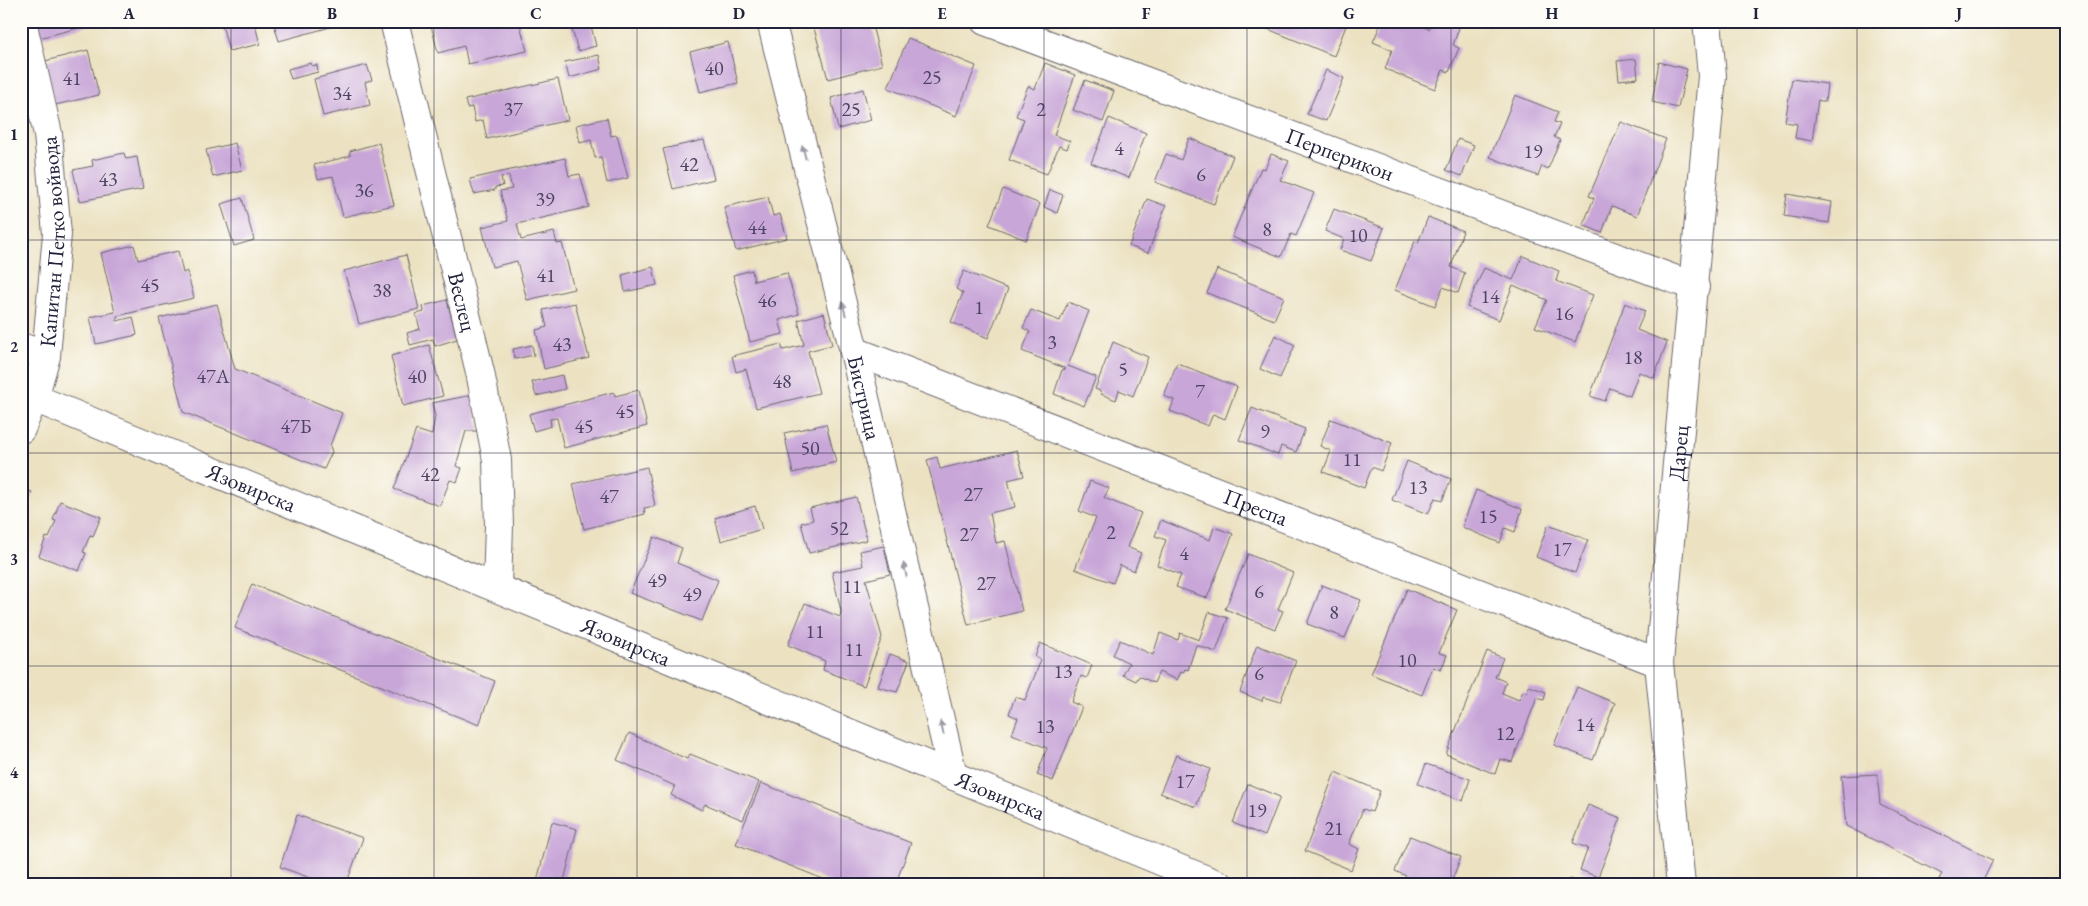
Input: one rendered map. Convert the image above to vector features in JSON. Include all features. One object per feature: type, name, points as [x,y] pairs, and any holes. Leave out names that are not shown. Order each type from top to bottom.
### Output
[{"type":"street","name":"Капитан Петко войвода","points":[[21,429],[34,398],[34,351],[57,234],[48,134],[22,21]]},
{"type":"street","name":"Веслец","points":[[394,21],[480,372],[497,460],[499,525],[497,587]]},
{"type":"street","name":"Бистрица","points":[[771,21],[854,351],[953,775]]},
{"type":"street","name":"Перперикон","points":[[985,21],[1695,287]]},
{"type":"street","name":"Дарец","points":[[1681,885],[1660,662],[1695,287],[1712,76],[1707,21]]},
{"type":"street","name":"Преспа","points":[[854,351],[1660,662]]},
{"type":"street","name":"Язовирска","points":[[34,398],[1219,885]]},
{"type":"building","points":[[30,21],[102,21],[102,22],[35,39]]},
{"type":"building","points":[[221,21],[254,21],[260,44],[229,51]]},
{"type":"building","points":[[273,21],[349,21],[349,22],[279,41]]},
{"type":"building","points":[[430,21],[519,21],[527,51],[468,64],[464,46],[438,53]]},
{"type":"building","points":[[812,21],[871,21],[882,65],[828,79]]},
{"type":"building","points":[[1248,21],[1348,21],[1334,56]]},
{"type":"building","points":[[1382,21],[1409,21],[1429,29],[1433,21],[1444,21],[1459,28],[1453,45],[1459,48],[1449,72],[1443,70],[1435,89],[1385,69],[1392,50],[1373,42]]},
{"type":"building","points":[[1476,21],[1491,21],[1489,26]]},
{"type":"building","points":[[590,22],[596,46],[578,51],[571,26]]},
{"type":"building","points":[[908,38],[976,66],[956,116],[888,88]]},
{"type":"building","points":[[728,42],[738,83],[700,92],[690,52]]},
{"type":"building","points":[[88,50],[99,95],[55,105],[45,61]]},
{"type":"building","points":[[599,55],[602,69],[569,78],[565,62]]},
{"type":"building","points":[[1636,59],[1638,78],[1619,80],[1617,61]]},
{"type":"building","points":[[1659,62],[1687,69],[1678,108],[1652,102]]},
{"type":"building","points":[[311,63],[312,66],[317,65],[318,72],[291,79],[288,69]]},
{"type":"building","points":[[1045,63],[1075,75],[1054,135],[1070,141],[1067,149],[1059,146],[1047,174],[1009,160],[1024,119],[1016,116],[1028,86],[1035,89]]},
{"type":"building","points":[[367,65],[372,80],[365,82],[370,105],[323,116],[314,79]]},
{"type":"building","points":[[1326,70],[1344,78],[1326,121],[1307,114]]},
{"type":"building","points":[[558,79],[568,120],[487,139],[483,120],[475,122],[472,107],[467,108],[465,100]]},
{"type":"building","points":[[1792,79],[1827,84],[1825,102],[1818,100],[1812,141],[1795,138],[1797,124],[1785,122]]},
{"type":"building","points":[[1085,80],[1114,91],[1103,122],[1073,110]]},
{"type":"building","points":[[863,89],[871,120],[838,129],[831,98]]},
{"type":"building","points":[[1515,95],[1558,112],[1554,122],[1560,124],[1554,137],[1560,140],[1548,169],[1542,166],[1538,176],[1490,157]]},
{"type":"building","points":[[607,118],[611,136],[617,135],[628,178],[607,183],[601,157],[595,158],[591,140],[580,143],[576,125]]},
{"type":"building","points":[[1109,118],[1146,133],[1129,178],[1091,163]]},
{"type":"building","points":[[1621,122],[1666,139],[1637,216],[1612,206],[1602,233],[1583,225],[1594,198],[1589,196]]},
{"type":"building","points":[[1189,138],[1233,156],[1214,204],[1155,182],[1166,154],[1181,160]]},
{"type":"building","points":[[1458,139],[1474,145],[1462,176],[1446,170]]},
{"type":"building","points":[[704,140],[714,179],[673,189],[663,149]]},
{"type":"building","points":[[235,143],[242,170],[213,177],[206,150]]},
{"type":"building","points":[[379,143],[394,205],[343,217],[333,176],[318,179],[314,165],[350,156],[350,151]]},
{"type":"building","points":[[124,153],[126,159],[137,157],[143,189],[80,201],[73,170],[93,166],[92,160]]},
{"type":"building","points":[[1271,154],[1289,161],[1280,180],[1314,193],[1296,236],[1291,234],[1281,257],[1232,237],[1261,168],[1265,169]]},
{"type":"building","points":[[565,158],[569,176],[580,174],[589,207],[517,224],[521,240],[554,232],[557,244],[562,243],[574,289],[527,300],[517,261],[492,267],[482,227],[508,221],[500,191],[512,189],[509,176],[501,177],[503,186],[495,187],[495,190],[474,194],[470,179]]},
{"type":"building","points":[[1003,189],[1040,204],[1026,240],[989,225]]},
{"type":"building","points":[[1050,190],[1063,195],[1057,213],[1044,207]]},
{"type":"building","points":[[1787,194],[1832,202],[1829,223],[1784,216]]},
{"type":"building","points":[[768,197],[773,216],[780,214],[787,238],[736,251],[724,207]]},
{"type":"building","points":[[242,198],[254,240],[234,246],[221,204]]},
{"type":"building","points":[[1147,199],[1166,206],[1148,253],[1129,246]]},
{"type":"building","points":[[1334,209],[1384,228],[1371,261],[1340,250],[1344,239],[1325,231]]},
{"type":"building","points":[[1428,217],[1463,231],[1451,267],[1465,273],[1458,293],[1443,287],[1435,306],[1395,290],[1415,241],[1418,243]]},
{"type":"building","points":[[134,245],[138,260],[178,251],[183,273],[187,271],[194,298],[117,316],[117,321],[133,317],[137,335],[96,344],[90,317],[115,312],[101,253]]},
{"type":"building","points":[[406,255],[419,309],[359,324],[344,271]]},
{"type":"building","points":[[1523,256],[1559,271],[1556,281],[1593,295],[1575,342],[1535,327],[1547,300],[1513,285],[1499,320],[1467,307],[1484,268],[1513,280]]},
{"type":"building","points":[[653,267],[657,285],[625,292],[622,275]]},
{"type":"building","points":[[1217,269],[1284,297],[1274,320],[1207,293]]},
{"type":"building","points":[[752,270],[754,281],[787,273],[799,314],[779,320],[783,334],[750,342],[733,275]]},
{"type":"building","points":[[964,271],[1008,289],[988,338],[951,322],[963,293],[956,289]]},
{"type":"building","points":[[447,300],[457,339],[435,346],[433,339],[410,345],[407,333],[420,329],[416,314],[424,312],[423,306]]},
{"type":"building","points":[[1068,302],[1089,311],[1068,366],[1096,377],[1084,406],[1054,394],[1062,370],[1066,369],[1022,351],[1030,332],[1023,328],[1031,310],[1060,321]]},
{"type":"building","points":[[575,303],[589,358],[544,369],[536,330],[547,327],[543,310]]},
{"type":"building","points":[[1625,303],[1645,311],[1637,330],[1667,342],[1654,378],[1639,372],[1630,396],[1610,388],[1605,401],[1590,396]]},
{"type":"building","points":[[217,304],[235,369],[342,413],[330,446],[332,452],[324,469],[183,412],[159,318]]},
{"type":"building","points":[[824,313],[832,345],[808,351],[819,393],[756,408],[746,369],[736,372],[732,356],[781,344],[783,350],[804,345],[798,320]]},
{"type":"building","points":[[1275,335],[1295,345],[1280,378],[1260,369]]},
{"type":"building","points":[[1113,342],[1148,357],[1133,396],[1119,390],[1116,400],[1101,394],[1102,392],[1095,389]]},
{"type":"building","points":[[429,345],[443,396],[403,406],[391,356]]},
{"type":"building","points":[[532,345],[534,355],[515,359],[513,349]]},
{"type":"building","points":[[1177,363],[1237,387],[1225,419],[1213,414],[1208,426],[1170,411],[1174,400],[1164,396]]},
{"type":"building","points":[[562,375],[565,389],[536,396],[532,382]]},
{"type":"building","points":[[639,390],[647,426],[564,448],[557,418],[550,419],[551,426],[534,431],[529,414],[614,392],[615,396]]},
{"type":"building","points":[[472,395],[480,431],[466,431],[456,466],[462,468],[457,482],[450,480],[440,506],[394,489],[416,430],[432,435],[435,416],[432,403]]},
{"type":"building","points":[[1252,408],[1305,429],[1296,452],[1281,446],[1278,455],[1239,440]]},
{"type":"building","points":[[1331,419],[1392,443],[1381,471],[1372,467],[1364,488],[1323,472],[1331,451],[1320,446]]},
{"type":"building","points":[[826,424],[836,462],[793,473],[784,433]]},
{"type":"building","points":[[1017,450],[1024,476],[1008,480],[1015,507],[990,513],[996,543],[1005,541],[1022,611],[968,625],[927,460],[937,457],[940,469]]},
{"type":"building","points":[[1407,461],[1451,479],[1442,501],[1435,498],[1428,514],[1392,500]]},
{"type":"building","points":[[647,467],[655,506],[644,508],[645,514],[584,529],[573,484]]},
{"type":"building","points":[[1090,481],[1109,488],[1104,498],[1141,513],[1127,547],[1141,553],[1134,571],[1120,565],[1113,583],[1075,569],[1096,518],[1079,511]]},
{"type":"building","points":[[21,488],[32,492],[21,520]]},
{"type":"building","points":[[1476,490],[1522,509],[1515,532],[1505,528],[1500,543],[1462,527]]},
{"type":"building","points":[[856,497],[867,540],[809,553],[801,523],[813,520],[810,508]]},
{"type":"building","points":[[60,501],[101,517],[93,536],[90,535],[83,552],[86,553],[79,571],[39,556],[46,537],[49,538],[56,521],[53,520]]},
{"type":"building","points":[[755,506],[762,529],[721,541],[715,518]]},
{"type":"building","points":[[1161,520],[1210,540],[1214,527],[1233,534],[1207,598],[1176,587],[1181,575],[1157,565],[1166,540],[1155,536]]},
{"type":"building","points":[[1548,525],[1588,540],[1575,573],[1536,557]]},
{"type":"building","points":[[654,537],[682,548],[677,563],[718,580],[702,621],[630,593]]},
{"type":"building","points":[[884,546],[890,574],[866,580],[882,637],[864,686],[823,670],[825,661],[788,645],[805,603],[840,617],[841,611],[832,572],[863,566],[860,551]]},
{"type":"building","points":[[1248,554],[1293,573],[1278,609],[1283,611],[1275,629],[1225,609]]},
{"type":"building","points":[[252,584],[495,681],[479,725],[235,628]]},
{"type":"building","points":[[1322,585],[1361,600],[1345,638],[1307,624]]},
{"type":"building","points":[[1407,589],[1457,610],[1439,653],[1447,655],[1441,670],[1433,667],[1422,695],[1371,674]]},
{"type":"building","points":[[1209,612],[1228,618],[1216,652],[1196,645],[1188,670],[1185,669],[1183,673],[1181,672],[1177,680],[1159,672],[1154,683],[1139,676],[1136,681],[1123,675],[1129,663],[1113,655],[1120,640],[1153,655],[1160,633],[1178,640],[1180,633],[1199,640]]},
{"type":"building","points":[[1040,643],[1092,665],[1087,678],[1081,676],[1071,702],[1082,707],[1053,781],[1037,775],[1047,748],[1012,734],[1018,718],[1009,714],[1015,697],[1025,700],[1041,660],[1035,657]]},
{"type":"building","points":[[1257,645],[1296,661],[1280,702],[1263,697],[1262,701],[1240,692]]},
{"type":"building","points":[[1487,651],[1503,658],[1495,677],[1506,682],[1502,693],[1519,700],[1523,691],[1526,693],[1529,686],[1546,692],[1544,700],[1537,698],[1512,762],[1500,759],[1495,774],[1446,754]]},
{"type":"building","points":[[890,654],[909,661],[897,692],[878,687]]},
{"type":"building","points":[[1577,687],[1615,703],[1593,760],[1554,745]]},
{"type":"building","points":[[629,733],[687,759],[690,754],[759,782],[743,820],[705,804],[702,810],[671,795],[675,786],[617,760]]},
{"type":"building","points":[[1176,755],[1210,769],[1196,807],[1160,793]]},
{"type":"building","points":[[1426,764],[1470,779],[1463,801],[1418,784]]},
{"type":"building","points":[[1335,772],[1380,791],[1372,812],[1363,809],[1349,844],[1359,849],[1351,870],[1305,851]]},
{"type":"building","points":[[1877,774],[1880,804],[1993,860],[1981,885],[1952,885],[1939,879],[1942,874],[1846,826],[1841,776]]},
{"type":"building","points":[[761,783],[911,843],[895,885],[838,885],[736,844]]},
{"type":"building","points":[[1248,784],[1280,797],[1265,836],[1233,823]]},
{"type":"building","points":[[1588,805],[1621,818],[1598,877],[1580,870],[1588,848],[1573,843]]},
{"type":"building","points":[[297,815],[363,838],[346,885],[330,885],[280,867]]},
{"type":"building","points":[[552,822],[577,829],[563,885],[536,885]]},
{"type":"building","points":[[21,831],[28,834],[21,851]]},
{"type":"building","points":[[1410,836],[1461,857],[1450,885],[1403,885],[1406,876],[1395,871]]},
{"type":"building","points":[[1570,879],[1587,885],[1568,885]]}]
